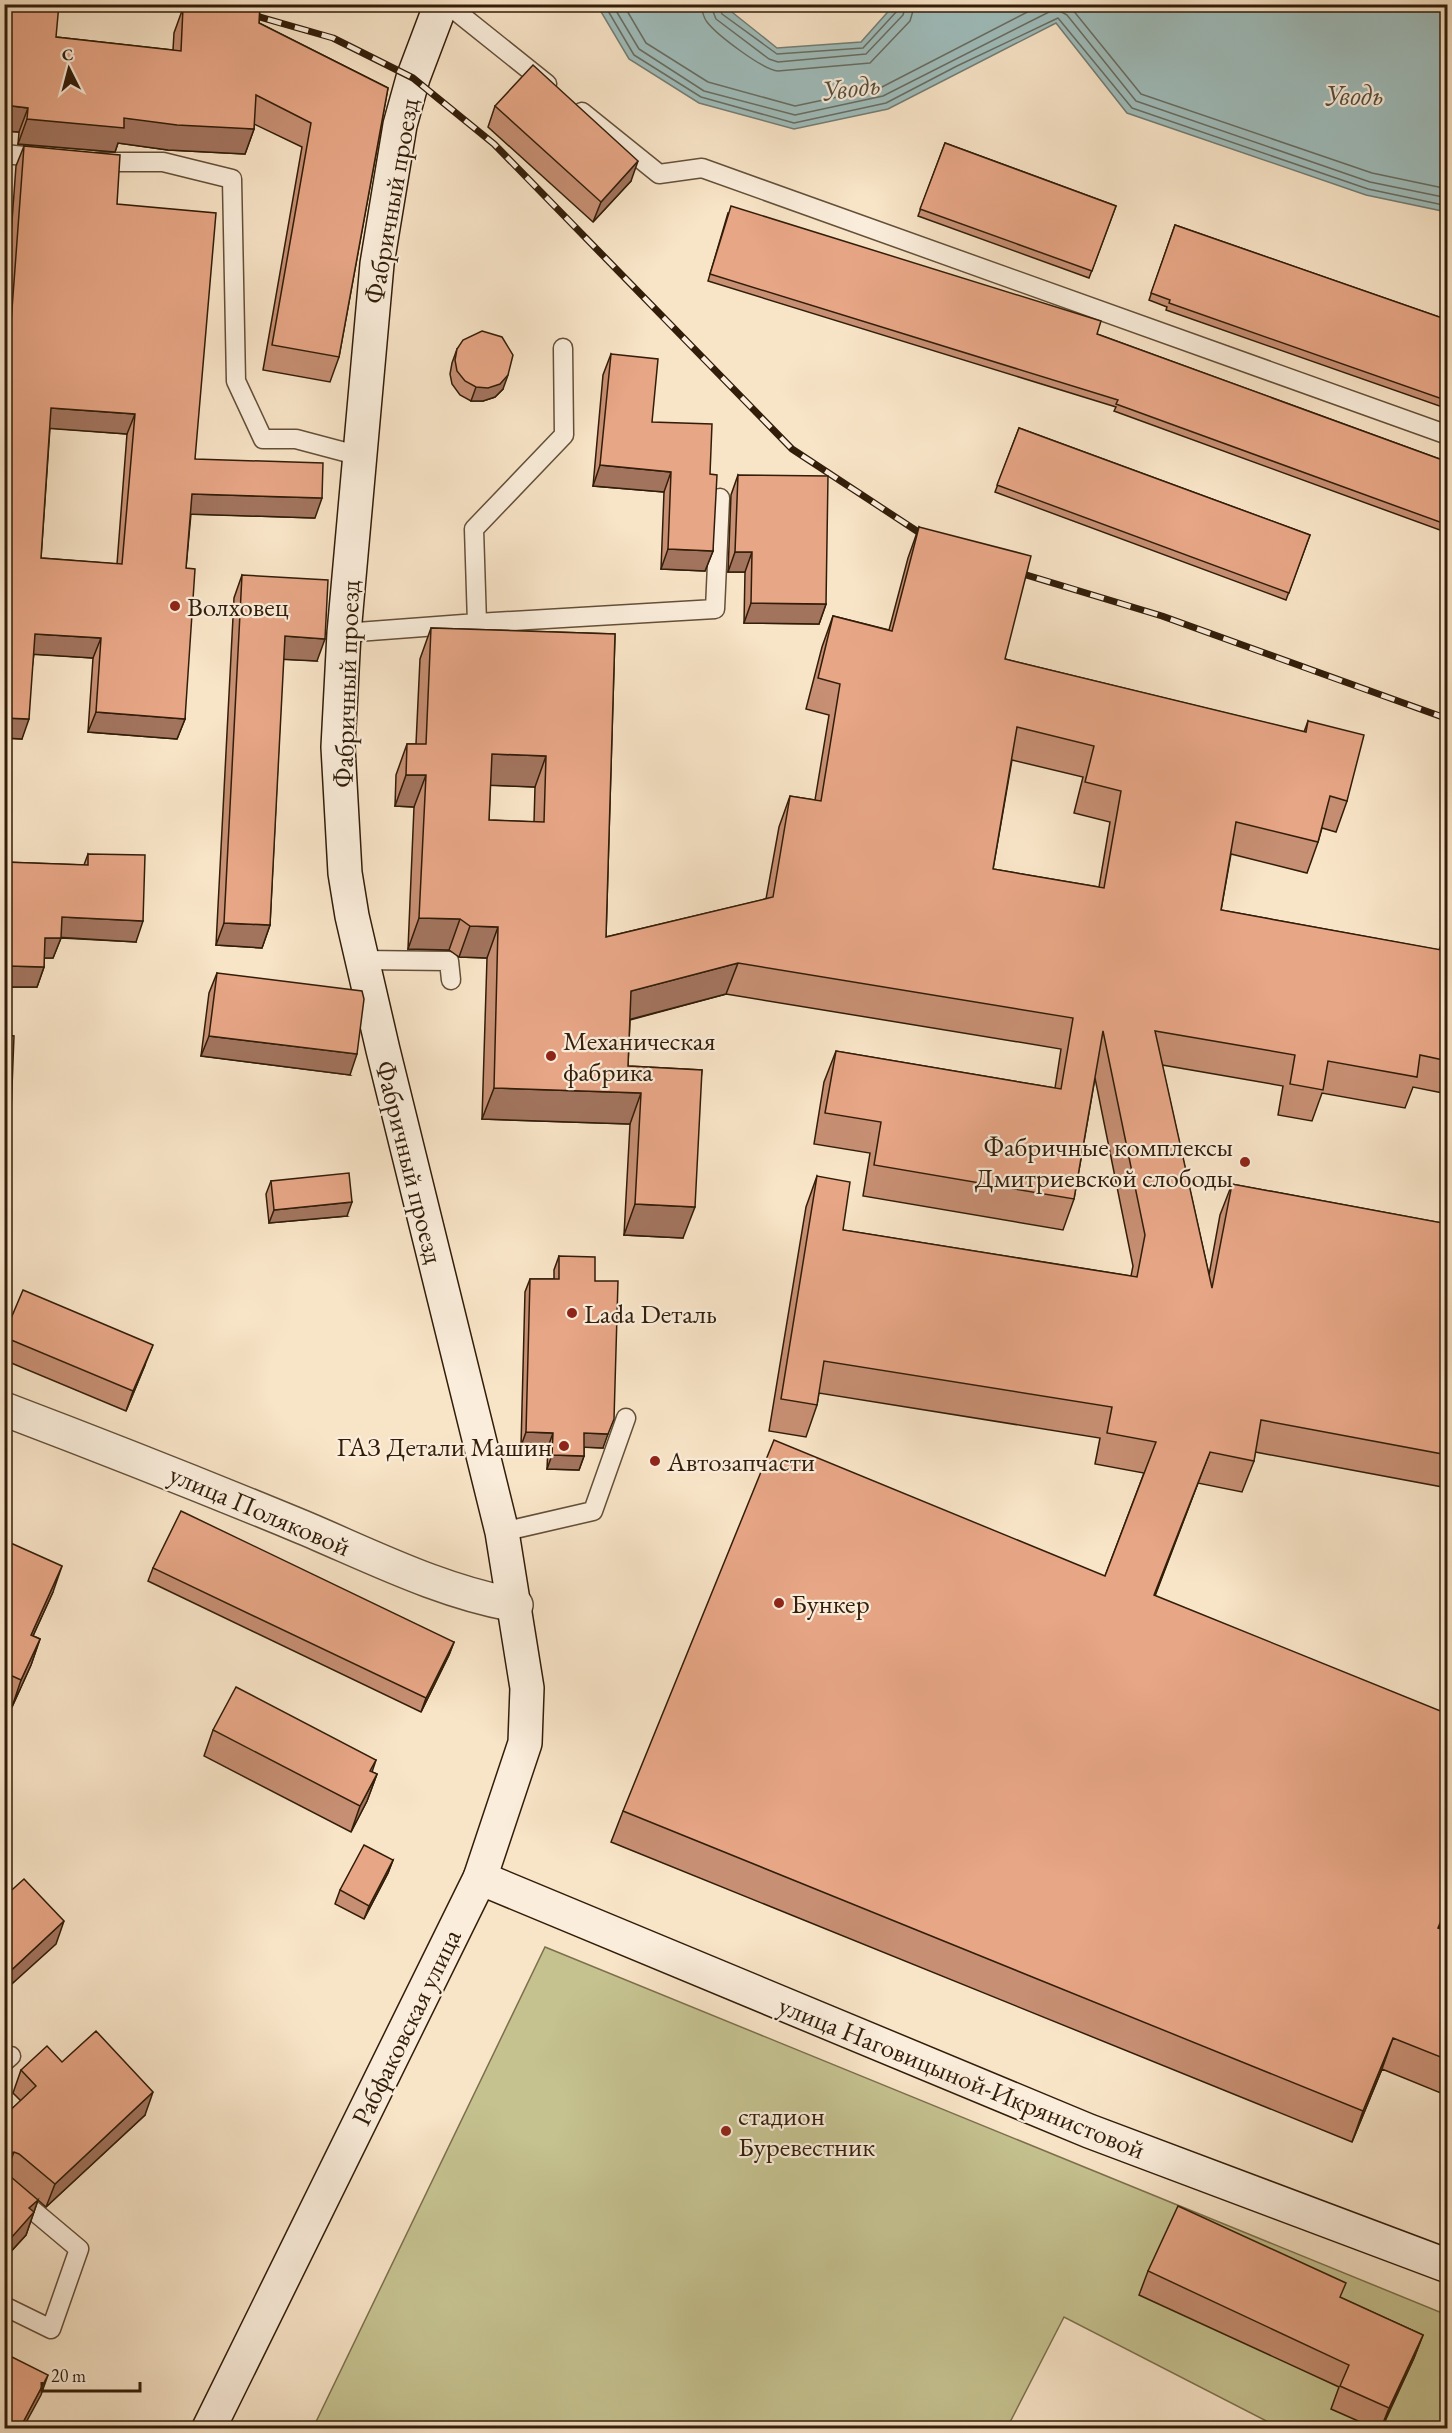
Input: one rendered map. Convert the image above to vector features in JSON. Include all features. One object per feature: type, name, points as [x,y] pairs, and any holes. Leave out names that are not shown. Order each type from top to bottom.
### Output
[{"type":"main road","name":"Фабричный проезд","points":[[441,4],[412,78],[400,125],[377,264],[344,633],[339,759],[345,873],[362,960],[502,1532],[516,1605]]},
{"type":"main road","name":"улица Поляковой","points":[[4,1409],[150,1464],[431,1581],[487,1600],[516,1605]]},
{"type":"main road","name":"Рабфаковская улица","points":[[209,2428],[480,1878],[525,1743],[527,1688],[516,1605]]},
{"type":"main road","name":"улица Наговицыной-Икрянистовой","points":[[480,1878],[1089,2131],[1448,2266]]},
{"type":"lane","points":[[447,4],[659,174],[702,168],[1448,435]]},
{"type":"lane","points":[[4,154],[120,164],[163,162],[232,178],[236,381],[263,439],[296,438],[360,456]]},
{"type":"lane","points":[[477,622],[474,529],[564,435],[563,348]]},
{"type":"lane","points":[[344,633],[477,622],[715,609],[720,498]]},
{"type":"lane","points":[[362,960],[450,961],[452,980]]},
{"type":"lane","points":[[502,1532],[593,1510],[626,1418]]},
{"type":"lane","points":[[4,2187],[79,2249],[51,2329],[4,2306]]},
{"type":"shaded area","name":"стадион Буревестник","points":[[545,1947],[1447,2315],[1447,2428],[1280,2428],[1064,2317],[1007,2428],[313,2428]]},
{"type":"water","name":"Уводь","points":[[597,5],[723,5],[777,48],[861,42],[894,5],[1447,5],[1447,212],[1366,195],[1127,113],[1056,23],[888,109],[794,129],[699,103],[629,59]]},
{"type":"building","points":[[4,4],[59,4],[56,37],[181,51],[183,8],[208,9],[209,4],[260,4],[259,23],[388,88],[339,357],[272,345],[311,123],[256,95],[254,129],[177,125],[124,118],[124,128],[27,119],[28,108],[4,105]]},
{"type":"building","points":[[533,65],[638,161],[601,202],[495,106]]},
{"type":"building","points":[[945,143],[1116,206],[1092,271],[920,209]]},
{"type":"building","points":[[24,146],[120,155],[117,204],[216,213],[195,459],[323,463],[322,498],[192,494],[186,568],[195,569],[185,719],[96,712],[101,638],[35,634],[29,719],[4,718],[4,350],[9,350]],"holes":[[[51,408],[135,414],[122,564],[41,558]]]},
{"type":"building","points":[[731,206],[1101,321],[1097,334],[1448,462],[1448,525],[1116,404],[1118,400],[710,274]]},
{"type":"building","points":[[1175,225],[1448,320],[1448,401],[1169,303],[1170,300],[1151,293]]},
{"type":"building","points":[[482,331],[502,337],[513,355],[508,375],[500,384],[488,388],[476,387],[465,381],[457,371],[455,360],[457,349],[463,340]]},
{"type":"building","points":[[611,354],[658,359],[652,422],[712,424],[710,474],[717,475],[713,551],[668,549],[671,472],[600,465]]},
{"type":"building","points":[[1019,428],[1310,535],[1289,593],[997,485]]},
{"type":"building","points":[[738,475],[828,476],[826,604],[751,603],[752,552],[735,552]]},
{"type":"building","points":[[919,527],[1031,556],[1005,659],[1306,732],[1308,721],[1364,735],[1347,801],[1330,796],[1318,842],[1236,822],[1221,910],[1441,950],[1444,937],[1448,938],[1448,1061],[1420,1055],[1417,1077],[1328,1061],[1323,1090],[1290,1084],[1295,1055],[1155,1031],[1212,1288],[1232,1184],[1448,1224],[1448,1455],[1261,1420],[1254,1461],[1210,1452],[1154,1595],[1448,1714],[1448,1904],[1438,1928],[1448,1931],[1448,2060],[1393,2038],[1363,2111],[623,1811],[774,1440],[1105,1576],[1156,1442],[1107,1433],[1112,1407],[824,1361],[817,1405],[781,1399],[817,1176],[850,1182],[843,1230],[1137,1277],[1145,1235],[1103,1031],[1074,1199],[874,1165],[881,1122],[825,1113],[836,1051],[1061,1089],[1073,1018],[738,963],[631,991],[628,1066],[702,1070],[695,1207],[635,1204],[641,1093],[494,1088],[498,927],[470,926],[460,919],[419,918],[426,775],[406,775],[407,744],[426,744],[431,628],[615,634],[606,937],[773,897],[790,796],[821,801],[840,684],[818,678],[833,616],[892,631]],"holes":[[[1017,727],[1094,746],[1085,782],[1121,791],[1104,888],[993,869]],[[492,754],[546,756],[544,822],[489,820]]]},
{"type":"building","points":[[242,575],[328,580],[325,639],[285,636],[270,925],[224,923]]},
{"type":"building","points":[[88,854],[145,855],[143,921],[62,917],[61,938],[45,938],[44,967],[9,966],[7,1035],[14,1036],[10,1139],[4,1139],[4,862],[88,865]]},
{"type":"building","points":[[217,973],[362,991],[364,999],[357,1054],[209,1036]]},
{"type":"building","points":[[349,1173],[352,1202],[274,1210],[271,1181]]},
{"type":"building","points":[[559,1256],[595,1257],[595,1281],[618,1281],[614,1419],[608,1434],[584,1433],[584,1456],[552,1455],[553,1433],[526,1432],[530,1279],[559,1279]]},
{"type":"building","points":[[23,1290],[153,1345],[133,1391],[4,1337]]},
{"type":"building","points":[[181,1511],[454,1642],[426,1698],[153,1568]]},
{"type":"building","points":[[4,1540],[62,1566],[31,1635],[40,1639],[21,1680],[10,1675],[4,1686]]},
{"type":"building","points":[[236,1687],[376,1760],[370,1771],[377,1774],[360,1806],[213,1730]]},
{"type":"building","points":[[364,1845],[393,1860],[369,1906],[340,1890]]},
{"type":"building","points":[[24,1879],[64,1921],[4,1977],[4,1897]]},
{"type":"building","points":[[96,2031],[153,2092],[55,2184],[19,2154],[14,2152],[4,2156],[4,2116],[36,2086],[21,2070],[47,2046],[62,2062]]},
{"type":"building","points":[[4,2171],[38,2200],[29,2208],[34,2212],[4,2246]]},
{"type":"building","points":[[1178,2206],[1346,2283],[1340,2297],[1423,2335],[1389,2408],[1340,2386],[1349,2365],[1148,2271]]},
{"type":"building","points":[[4,2353],[48,2375],[20,2428],[4,2428]]},
{"type":"railway","points":[[214,4],[333,38],[413,78],[494,144],[792,449],[932,541]]},
{"type":"railway","points":[[1010,570],[1162,616],[1448,719]]},
{"type":"place","name":"Волховец","points":[[175,606]]},
{"type":"place","name":"Механическая фабрика","points":[[551,1056]]},
{"type":"place","name":"Фабричные комплексы Дмитриевской слободы","points":[[1245,1162]]},
{"type":"place","name":"Lada Dеталь","points":[[572,1313]]},
{"type":"place","name":"ГАЗ Детали Машин","points":[[564,1446]]},
{"type":"place","name":"Автозапчасти","points":[[655,1461]]},
{"type":"place","name":"Бункер","points":[[779,1603]]},
{"type":"place","name":"стадион Буревестник","points":[[726,2131]]}]
